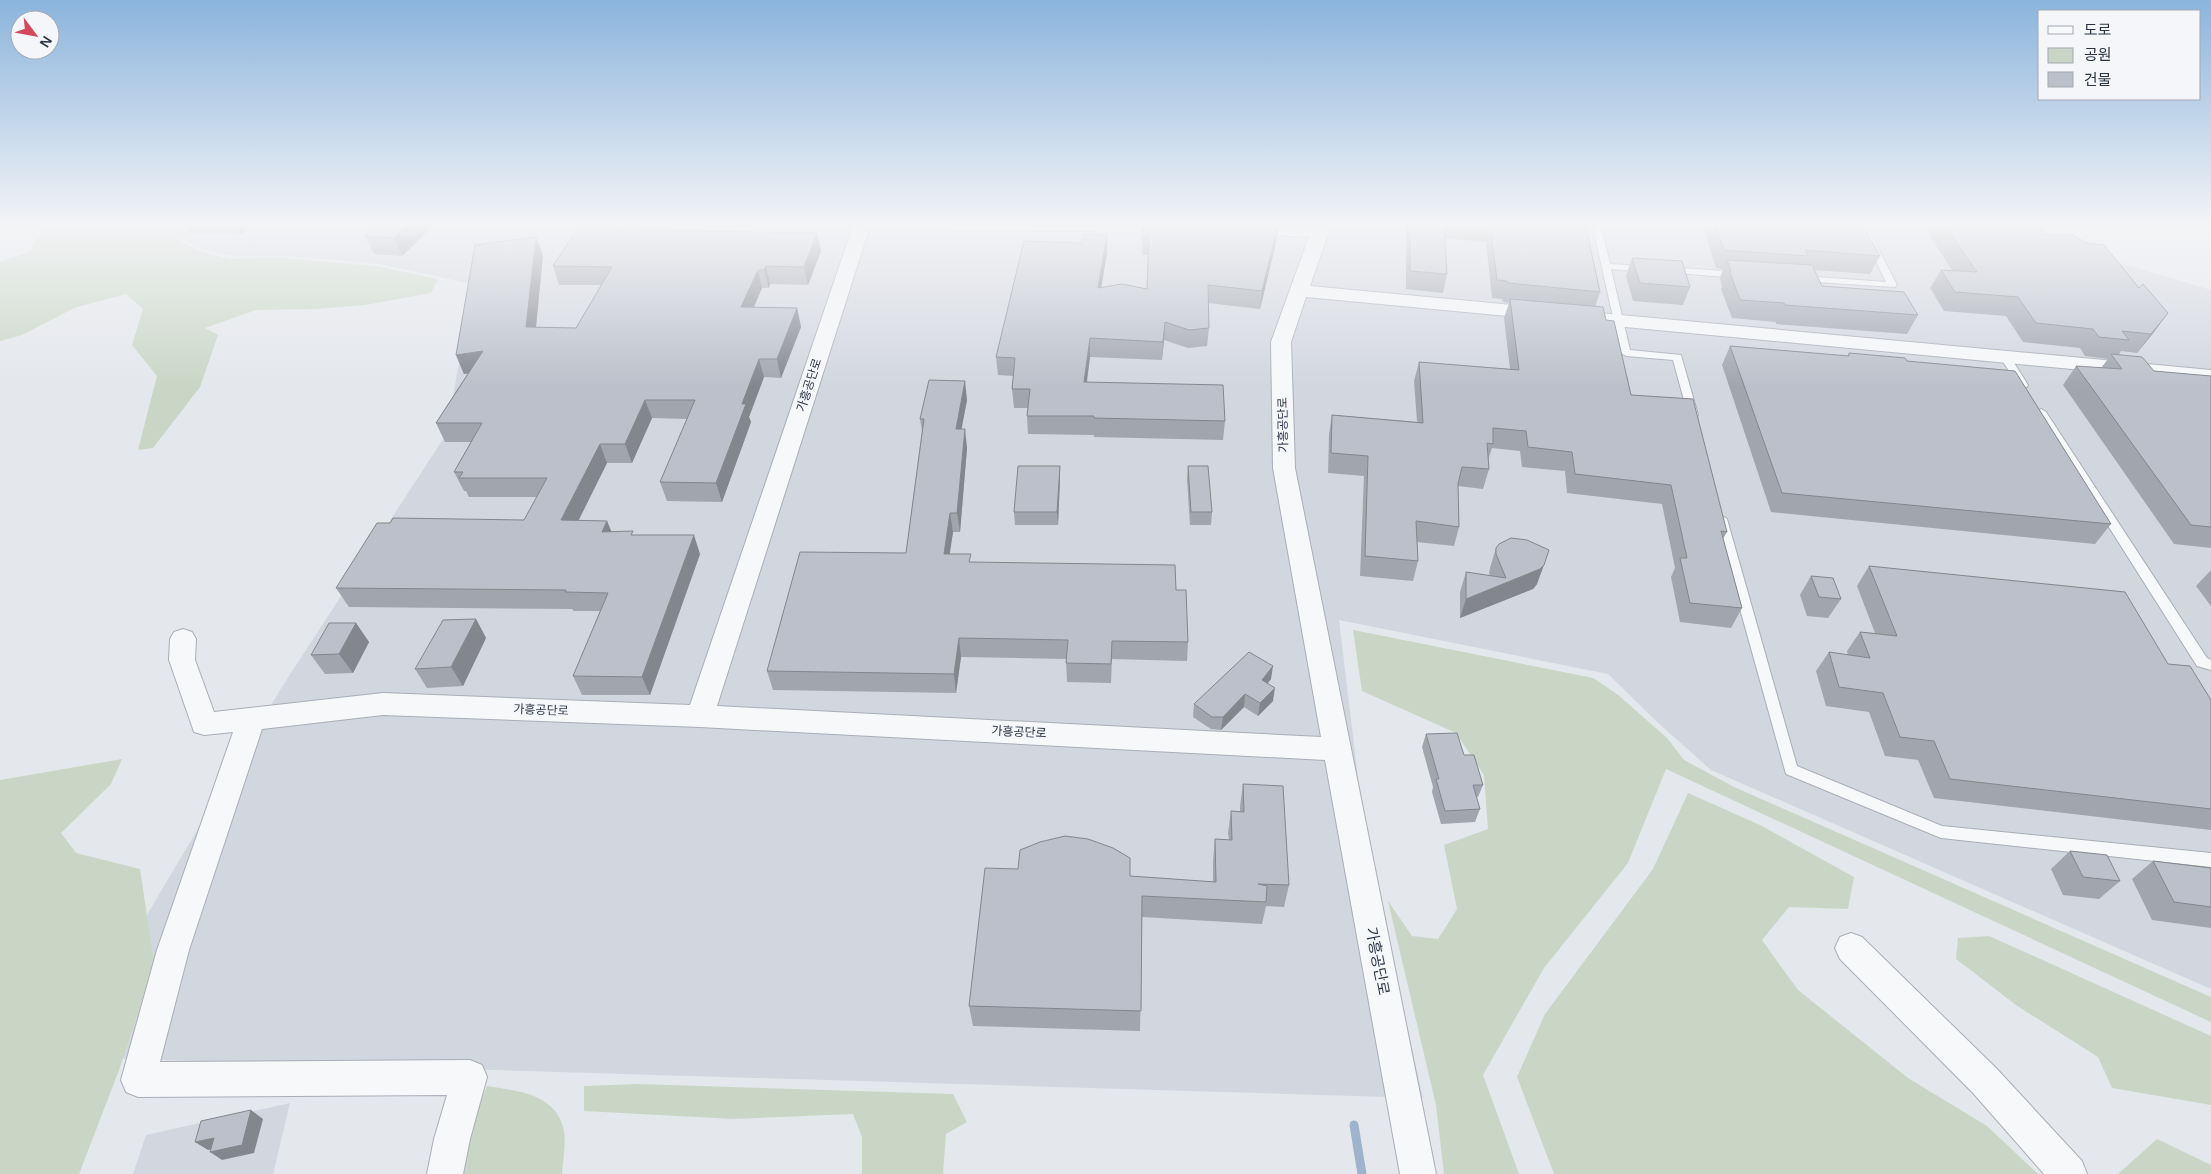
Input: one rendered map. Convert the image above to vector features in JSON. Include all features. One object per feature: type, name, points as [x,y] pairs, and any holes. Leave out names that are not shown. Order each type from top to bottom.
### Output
[{"type":"street","name":"가흥공단로","points":[[700,716],[844,278]]},
{"type":"street","name":"가흥공단로","points":[[1304,278],[1281,342],[1284,468],[1418,1174]]},
{"type":"street","points":[[1299,291],[2211,376]]},
{"type":"street","name":"가흥공단로","points":[[183,639],[182,660],[204,724],[383,704],[700,716],[1338,749]]},
{"type":"street","points":[[250,719],[173,950],[138,1080],[470,1077],[445,1174]]},
{"type":"street","points":[[1851,948],[1985,1081],[2069,1174]]},
{"type":"lane","points":[[1609,278],[1626,352],[1677,357],[1695,424]]},
{"type":"lane","points":[[1794,279],[1892,286],[1888,278]]},
{"type":"lane","points":[[2005,357],[2202,662],[2211,665]]},
{"type":"lane","points":[[1717,501],[1791,770],[1941,832],[2211,860]]},
{"type":"shaded area","points":[[443,278],[2170,278],[2211,290],[2211,989],[1711,770],[1656,721],[1608,674],[1339,620],[1365,835],[1423,1098],[63,1057],[280,690],[447,433],[472,284]]},
{"type":"shaded area","points":[[290,1103],[273,1174],[133,1174],[146,1135]]},
{"type":"green space","points":[[0,278],[438,279],[431,293],[365,305],[316,309],[256,310],[205,328],[218,335],[200,387],[153,448],[138,450],[157,376],[132,345],[143,309],[126,294],[74,308],[22,335],[0,341]]},
{"type":"green space","points":[[1353,630],[1593,678],[1617,694],[1667,738],[1684,760],[1734,787],[2211,997],[2211,1022],[1666,769],[1628,863],[1544,968],[1483,1075],[1519,1174],[1444,1174],[1436,1105],[1388,901],[1412,936],[1438,939],[1457,909],[1444,845],[1488,829],[1484,775],[1456,733],[1362,691]]},
{"type":"green space","points":[[122,759],[111,784],[61,833],[76,853],[140,869],[154,963],[119,1070],[79,1174],[0,1174],[0,780]]},
{"type":"green space","points":[[1688,793],[1760,825],[1854,877],[1848,909],[1789,907],[1762,940],[1798,990],[1908,1078],[1987,1126],[2038,1174],[1554,1174],[1517,1077],[1545,1014],[1653,869]]},
{"type":"green space","points":[[1989,936],[2211,1036],[2211,1105],[2112,1088],[2098,1057],[2016,1005],[1956,959],[1958,938]]},
{"type":"green space","points":[[637,1084],[953,1094],[967,1122],[946,1134],[943,1174],[862,1174],[862,1137],[853,1114],[734,1119],[584,1111],[584,1086]]},
{"type":"green space","points":[[487,1086],[534,1096],[553,1109],[560,1119],[564,1131],[565,1147],[562,1174],[449,1174]]},
{"type":"green space","points":[[2157,1139],[2211,1165],[2211,1174],[2118,1174]]},
{"type":"building","points":[[469,278],[531,278],[526,327],[576,328],[606,278],[754,278],[741,307],[797,308],[777,359],[759,359],[742,404],[746,404],[716,483],[660,482],[695,400],[645,400],[625,444],[600,444],[561,520],[607,521],[602,532],[633,531],[631,535],[694,535],[642,677],[573,676],[608,593],[565,592],[566,590],[336,588],[377,523],[390,523],[393,518],[524,520],[547,478],[459,478],[463,472],[454,472],[482,423],[436,423],[483,351],[456,355]]},
{"type":"building","points":[[1015,278],[1100,278],[1098,288],[1122,284],[1147,289],[1147,278],[1265,278],[1262,291],[1208,285],[1209,328],[1189,330],[1165,322],[1163,342],[1090,338],[1084,382],[1223,385],[1225,421],[1094,418],[1094,416],[1027,416],[1030,389],[1012,389],[1015,358],[996,357]]},
{"type":"building","points":[[1497,278],[1597,278],[1600,292],[1508,283],[1507,281],[1497,280]]},
{"type":"building","points":[[1638,278],[1687,278],[1690,287],[1640,283]]},
{"type":"building","points":[[1732,278],[1818,278],[1822,286],[1904,292],[1918,315],[1785,305],[1784,303],[1740,300]]},
{"type":"building","points":[[1946,278],[2131,278],[2139,288],[2143,284],[2168,313],[2151,334],[2122,331],[2129,340],[2099,337],[2093,329],[2036,323],[2018,297],[1955,292]]},
{"type":"building","points":[[1510,299],[1603,307],[1606,320],[1614,321],[1631,395],[1693,399],[1727,532],[1721,531],[1742,608],[1690,603],[1680,558],[1687,558],[1671,485],[1575,474],[1572,452],[1528,447],[1526,431],[1493,428],[1493,444],[1487,443],[1489,469],[1462,467],[1458,484],[1459,527],[1416,521],[1418,561],[1365,556],[1368,456],[1331,453],[1332,415],[1423,423],[1419,362],[1519,370]]},
{"type":"building","points":[[1730,346],[1849,356],[1849,353],[1905,358],[1907,361],[2015,371],[2111,524],[1782,493]]},
{"type":"building","points":[[2111,354],[2142,357],[2154,371],[2211,376],[2211,527],[2191,525],[2076,366],[2122,369]]},
{"type":"building","points":[[929,380],[965,381],[956,429],[965,429],[957,513],[950,513],[944,554],[971,554],[969,562],[1175,565],[1176,590],[1186,590],[1188,642],[1112,641],[1111,664],[1066,663],[1068,640],[959,638],[954,674],[767,671],[800,552],[906,553],[924,419],[920,419]]},
{"type":"building","points":[[1018,466],[1060,466],[1057,512],[1014,512]]},
{"type":"building","points":[[1188,466],[1208,466],[1212,512],[1191,512]]},
{"type":"building","points":[[1511,538],[1527,540],[1549,550],[1544,565],[1540,569],[1466,599],[1466,572],[1506,578],[1496,554],[1496,548],[1499,544]]},
{"type":"building","points":[[1869,566],[2125,592],[2168,664],[2190,666],[2211,700],[2211,809],[1950,779],[1934,741],[1900,737],[1883,693],[1839,687],[1829,652],[1870,658],[1860,632],[1897,636]]},
{"type":"building","points":[[1811,576],[1833,578],[1841,599],[1819,597]]},
{"type":"building","points":[[476,619],[451,667],[415,669],[443,620]]},
{"type":"building","points":[[329,623],[356,623],[339,654],[311,655]]},
{"type":"building","points":[[1249,652],[1273,666],[1262,680],[1275,688],[1260,703],[1245,694],[1223,717],[1212,717],[1194,704]]},
{"type":"building","points":[[1457,733],[1464,755],[1474,755],[1483,785],[1473,785],[1480,809],[1445,811],[1436,779],[1439,779],[1426,734]]},
{"type":"building","points":[[1243,784],[1283,786],[1289,885],[1258,884],[1267,886],[1266,902],[1142,896],[1141,1011],[969,1006],[985,868],[1018,869],[1020,850],[1040,842],[1065,836],[1088,839],[1113,848],[1130,858],[1130,876],[1216,882],[1215,839],[1232,840],[1231,811],[1244,812]]},
{"type":"building","points":[[2070,851],[2107,855],[2120,881],[2083,877]]},
{"type":"building","points":[[2153,861],[2211,868],[2211,907],[2174,902]]},
{"type":"building","points":[[251,1110],[242,1145],[210,1152],[214,1138],[195,1142],[201,1121]]},
{"type":"waterway","points":[[1354,1125],[1362,1174]]}]
